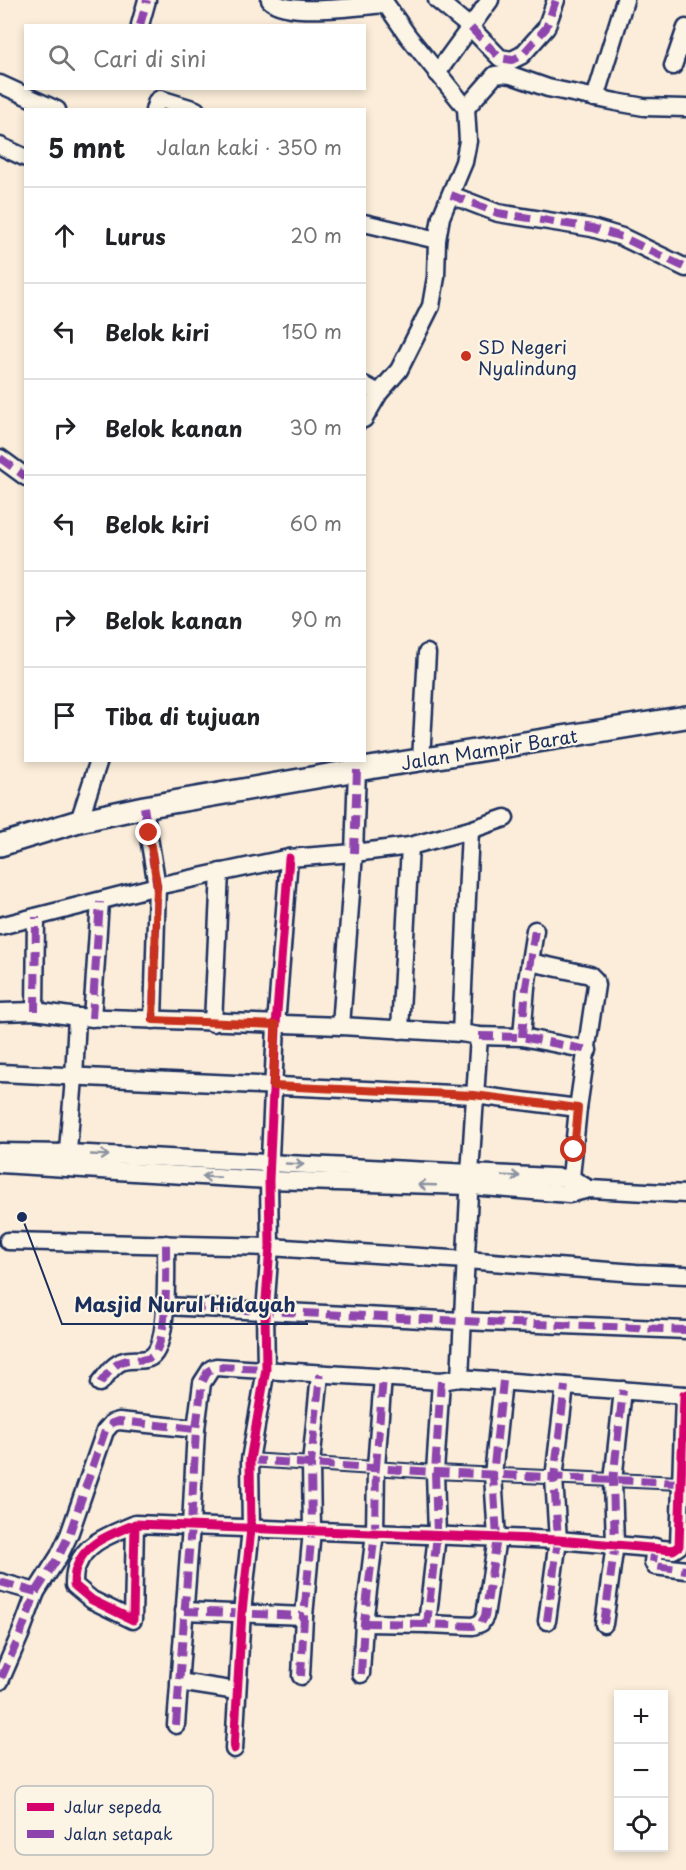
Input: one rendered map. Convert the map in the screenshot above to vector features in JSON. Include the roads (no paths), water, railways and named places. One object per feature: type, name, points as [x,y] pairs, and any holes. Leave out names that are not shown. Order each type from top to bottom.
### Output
[{"type":"street","points":[[140,24],[147,0]]},
{"type":"street","points":[[270,0],[282,7],[307,9],[384,2],[466,108],[468,141],[464,162],[441,217],[431,306],[399,370],[372,389],[366,412]]},
{"type":"street","points":[[437,0],[471,28],[500,58],[512,60],[522,55],[546,28],[556,0]]},
{"type":"street","points":[[437,73],[490,0]]},
{"type":"street","points":[[595,98],[626,0]]},
{"type":"street","points":[[673,66],[686,28]]},
{"type":"street","points":[[466,108],[495,75],[502,74],[548,88],[595,98],[644,107],[686,108]]},
{"type":"street","points":[[0,84],[53,108]]},
{"type":"street","points":[[155,108],[160,99],[189,108]]},
{"type":"street","points":[[0,146],[24,157]]},
{"type":"street","points":[[451,195],[498,213],[592,228],[622,237],[686,268]]},
{"type":"street","points":[[366,223],[437,240]]},
{"type":"street","points":[[0,458],[24,476]]},
{"type":"street","points":[[421,760],[427,653]]},
{"type":"street","name":"Jalan Mampir Barat","points":[[0,845],[80,821],[144,807],[686,717]]},
{"type":"street","points":[[80,821],[98,762]]},
{"type":"street","points":[[341,1026],[354,853],[357,770]]},
{"type":"street","points":[[144,807],[157,886],[153,1020]]},
{"type":"street","points":[[0,926],[157,886],[289,858],[410,846],[505,818]]},
{"type":"street","points":[[460,1033],[470,830]]},
{"type":"street","points":[[400,1030],[410,846]]},
{"type":"street","points":[[234,1749],[242,1612],[251,1529],[250,1460],[266,1370],[265,1312],[270,1247],[273,1086],[289,858]]},
{"type":"street","points":[[213,1023],[220,872]]},
{"type":"street","points":[[67,1161],[74,1078],[85,1018],[100,902]]},
{"type":"street","points":[[35,1011],[36,917]]},
{"type":"street","points":[[522,1037],[535,930]]},
{"type":"street","points":[[530,962],[590,975],[596,985],[578,1108],[570,1186]]},
{"type":"street","points":[[0,1012],[35,1011],[85,1018],[341,1026],[522,1037],[588,1050]]},
{"type":"street","points":[[460,1378],[479,1036]]},
{"type":"street","points":[[0,1073],[474,1095],[578,1108]]},
{"type":"street","points":[[0,1152],[67,1161],[470,1180],[686,1194]]},
{"type":"street","points":[[0,1164],[67,1161]]},
{"type":"street","points":[[8,1241],[270,1247],[686,1275]]},
{"type":"street","points":[[100,1383],[118,1363],[124,1360],[148,1359],[158,1350],[166,1306],[166,1244]]},
{"type":"street","points":[[166,1306],[462,1322],[686,1330]]},
{"type":"street","points":[[135,1524],[133,1620],[92,1600],[74,1585],[76,1566],[87,1548],[135,1524],[190,1526],[251,1529],[558,1540],[673,1550],[679,1545],[685,1395],[460,1378],[441,1381],[352,1374],[216,1367],[210,1369],[202,1383],[196,1429],[190,1526],[176,1725]]},
{"type":"street","points":[[301,1676],[312,1531],[311,1464],[320,1374]]},
{"type":"street","points":[[362,1674],[364,1623],[375,1533],[376,1467],[383,1377]]},
{"type":"street","points":[[427,1624],[436,1535],[435,1472],[441,1381]]},
{"type":"street","points":[[364,1623],[473,1626],[481,1623],[485,1616],[497,1538],[493,1475],[503,1381]]},
{"type":"street","points":[[547,1621],[558,1540],[554,1478],[565,1386]]},
{"type":"street","points":[[604,1624],[615,1544],[613,1481],[623,1390]]},
{"type":"street","points":[[0,1681],[36,1593],[69,1535],[105,1431],[111,1423],[118,1421],[196,1429]]},
{"type":"street","points":[[250,1460],[435,1472],[680,1483]]},
{"type":"street","points":[[655,1548],[653,1562],[655,1566],[686,1570]]},
{"type":"street","points":[[0,1582],[36,1593]]},
{"type":"street","points":[[184,1611],[304,1616]]},
{"type":"street","points":[[179,1682],[237,1691]]},
{"type":"place","name":"SD Negeri Nyalindung","points":[[466,356]]},
{"type":"place","name":"Masjid Nurul Hidayah","points":[[22,1217]]}]
